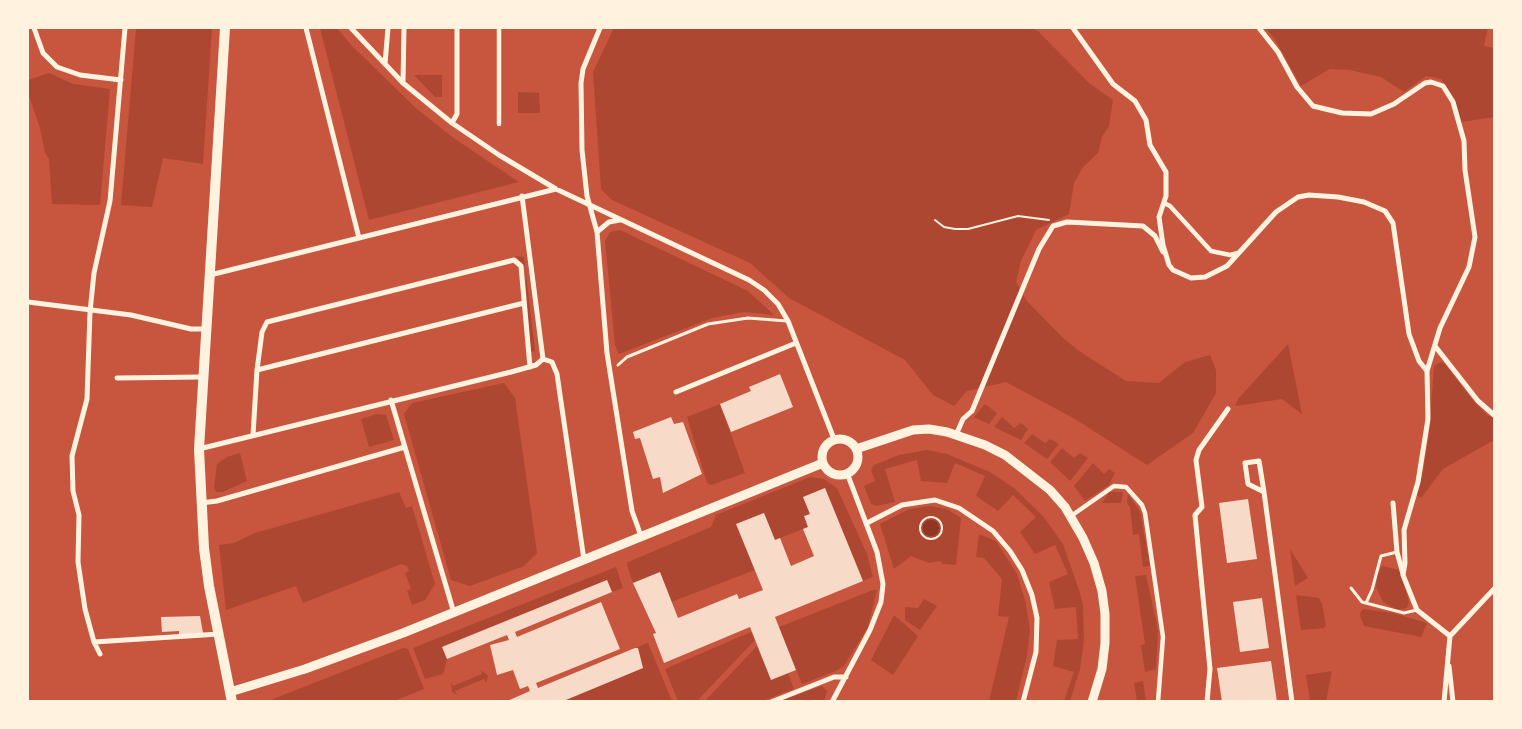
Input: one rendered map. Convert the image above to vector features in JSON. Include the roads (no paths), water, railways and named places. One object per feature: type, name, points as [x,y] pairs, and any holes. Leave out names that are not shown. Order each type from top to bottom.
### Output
[{"type":"main road","points":[[226,28],[202,377],[199,449],[201,504],[209,586],[231,697]]},
{"type":"street","points":[[34,28],[43,53],[57,67],[80,75],[121,80]]},
{"type":"street","points":[[100,654],[94,642],[84,609],[78,562],[79,515],[74,491],[72,456],[87,399],[90,312],[94,273],[110,201],[125,28]]},
{"type":"street","points":[[306,28],[359,238]]},
{"type":"street","points":[[352,28],[403,82],[452,123],[499,156],[556,189],[756,283],[771,296],[788,321],[834,440]]},
{"type":"street","points":[[385,64],[388,28]]},
{"type":"street","points":[[403,82],[404,28]]},
{"type":"street","points":[[452,123],[457,114],[457,28]]},
{"type":"street","points":[[499,28],[499,124]]},
{"type":"street","points":[[600,28],[583,69],[581,84],[582,150],[587,196],[597,232],[607,353],[632,511],[641,536]]},
{"type":"street","points":[[1073,28],[1113,84],[1135,101],[1143,115],[1150,145],[1166,172],[1167,184],[1164,203],[1159,217],[1165,253],[1173,270],[1192,278],[1204,277],[1227,266],[1276,212],[1298,197],[1309,195],[1338,197],[1364,202],[1385,211],[1394,223],[1409,334],[1419,361],[1426,371]]},
{"type":"street","points":[[1260,28],[1278,52],[1297,87],[1313,106],[1342,113],[1371,114],[1394,104],[1426,83],[1436,82],[1443,86],[1453,102],[1464,140],[1465,170],[1475,237],[1469,267],[1440,328],[1426,371],[1428,391],[1426,435],[1418,482],[1404,530],[1405,563],[1403,575]]},
{"type":"street","points":[[210,275],[556,189]]},
{"type":"street","points":[[522,196],[543,359]]},
{"type":"street","points":[[1164,203],[1170,206],[1211,251],[1230,255],[1238,253]]},
{"type":"street","points":[[597,232],[609,222],[620,220]]},
{"type":"street","points":[[956,435],[963,419],[972,411],[981,392],[1041,244],[1049,230],[1059,223],[1143,226],[1152,232],[1162,252],[1165,253]]},
{"type":"street","points":[[253,435],[256,370],[264,327],[268,322],[514,260],[520,264],[530,366]]},
{"type":"street","points":[[28,302],[90,312],[131,315],[191,330],[206,330]]},
{"type":"street","points":[[256,370],[524,303]]},
{"type":"street","points":[[676,392],[796,343]]},
{"type":"street","points":[[1435,346],[1478,401],[1494,415]]},
{"type":"street","points":[[199,449],[530,366],[543,359],[552,362],[557,374],[584,560]]},
{"type":"street","points":[[118,378],[202,377]]},
{"type":"street","points":[[391,400],[454,612]]},
{"type":"street","points":[[1207,702],[1210,669],[1195,515],[1202,507],[1196,460],[1199,450],[1228,408]]},
{"type":"street","points":[[856,449],[913,430],[929,429],[956,435],[995,449],[1017,463],[1050,490],[1071,516],[1094,563],[1105,614],[1103,660],[1092,702]]},
{"type":"street","points":[[834,440],[849,441],[856,449],[858,460],[855,466],[847,473],[838,474],[830,472],[823,463],[822,451],[829,442],[834,440]]},
{"type":"street","points":[[201,504],[405,447]]},
{"type":"street","points":[[1264,492],[1248,484],[1245,463],[1259,461],[1264,492],[1292,702]]},
{"type":"street","points":[[231,697],[454,612],[823,463]]},
{"type":"street","points":[[832,702],[870,630],[882,596],[883,578],[881,565],[847,473]]},
{"type":"street","points":[[1071,516],[1114,486],[1126,487],[1142,505],[1145,513],[1163,637],[1158,702]]},
{"type":"street","points":[[867,523],[902,505],[924,500],[936,500],[959,508],[993,531],[1010,551],[1022,570],[1032,595],[1036,618],[1036,652],[1023,702]]},
{"type":"street","points":[[1392,503],[1397,552],[1403,575],[1418,610],[1450,636]]},
{"type":"street","points":[[1444,702],[1450,636],[1494,589]]},
{"type":"street","points":[[94,642],[220,634]]},
{"type":"street","points":[[1448,655],[1453,702]]},
{"type":"street","points":[[771,702],[834,676],[846,677]]},
{"type":"lane","points":[[618,365],[627,357],[708,324],[748,318],[788,321]]},
{"type":"lane","points":[[1366,603],[1381,556],[1397,552]]},
{"type":"lane","points":[[1351,588],[1357,597],[1366,603],[1404,612],[1418,610]]}]
